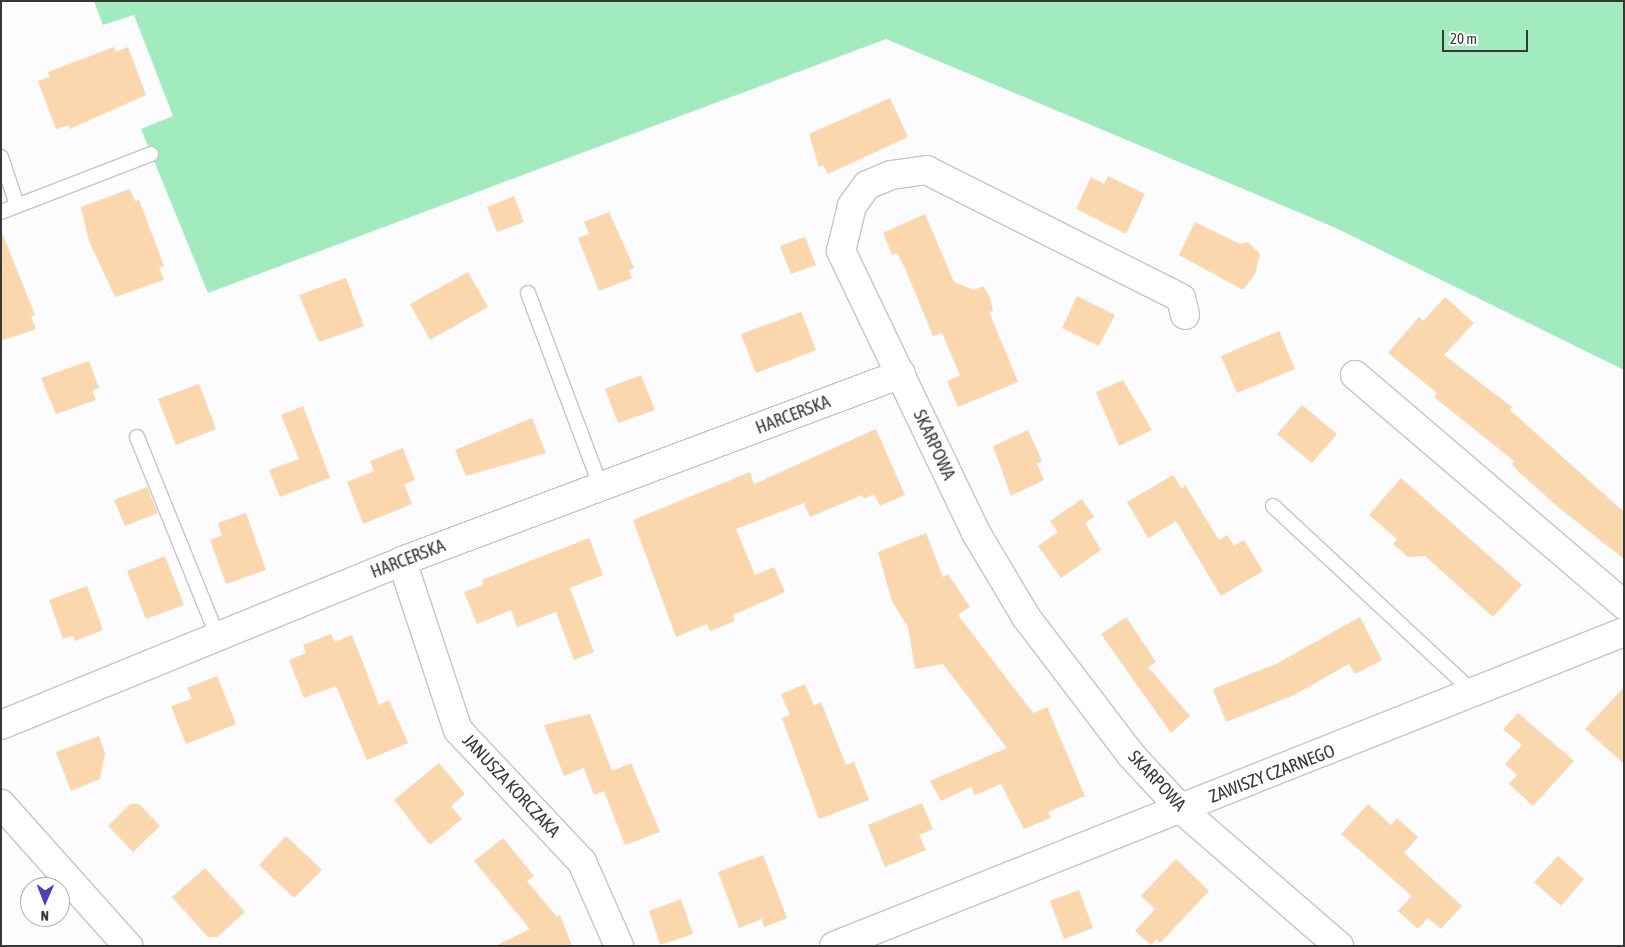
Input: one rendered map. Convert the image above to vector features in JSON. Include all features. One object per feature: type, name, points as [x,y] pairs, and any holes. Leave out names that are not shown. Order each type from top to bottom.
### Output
[{"type":"street","name":"SKARPOWA","points":[[1185,315],[1181,298],[927,170],[891,175],[867,185],[852,206],[841,251],[976,533],[1026,617],[1131,755],[1182,810],[1339,946]]},
{"type":"street","name":"HARCERSKA","points":[[1,726],[402,561],[901,374]]},
{"type":"street","points":[[1355,374],[1624,605]]},
{"type":"street","name":"JANUSZA KORCZAKA","points":[[402,561],[458,730],[582,862],[619,946]]},
{"type":"street","name":"ZAWISZY CZARNEGO","points":[[834,946],[1475,694],[1624,632]]},
{"type":"street","points":[[1,804],[128,946]]},
{"type":"lane","points":[[1,212],[151,154]]},
{"type":"lane","points":[[1,157],[17,205]]},
{"type":"lane","points":[[528,293],[601,487]]},
{"type":"lane","points":[[137,437],[218,637]]},
{"type":"lane","points":[[1273,506],[1475,694]]},
{"type":"green space","points":[[94,1],[1624,1],[1624,370],[1336,228],[886,39],[208,293],[141,129],[173,116],[134,15],[103,25]]},
{"type":"building","points":[[114,47],[116,52],[128,47],[146,95],[70,129],[69,125],[56,129],[38,81],[50,77],[48,72]]},
{"type":"building","points":[[890,98],[908,137],[828,174],[823,165],[819,167],[809,134]]},
{"type":"building","points":[[1108,176],[1145,194],[1126,234],[1076,209],[1091,177],[1104,184]]},
{"type":"building","points":[[130,189],[135,201],[139,200],[164,266],[159,268],[164,280],[115,297],[89,241],[81,207]]},
{"type":"building","points":[[514,196],[524,222],[497,232],[487,207]]},
{"type":"building","points":[[609,212],[634,268],[629,270],[632,278],[599,291],[578,238],[589,234],[584,222]]},
{"type":"building","points":[[925,214],[954,282],[974,290],[983,286],[990,297],[993,311],[989,312],[1018,382],[958,407],[947,381],[960,375],[942,333],[933,336],[905,268],[897,253],[892,255],[883,233]]},
{"type":"building","points":[[1195,222],[1240,244],[1248,242],[1260,254],[1255,274],[1243,290],[1179,255]]},
{"type":"building","points":[[1,230],[35,315],[31,316],[36,329],[1,341]]},
{"type":"building","points":[[805,237],[816,265],[791,274],[780,246]]},
{"type":"building","points":[[468,272],[488,307],[430,340],[410,304]]},
{"type":"building","points":[[346,278],[364,326],[319,342],[299,295]]},
{"type":"building","points":[[1077,296],[1115,315],[1099,346],[1062,328]]},
{"type":"building","points":[[1445,297],[1474,323],[1444,355],[1512,407],[1510,410],[1624,512],[1624,559],[1558,507],[1518,471],[1512,464],[1514,461],[1434,397],[1437,393],[1388,353],[1419,317],[1423,321]]},
{"type":"building","points":[[801,312],[816,350],[756,373],[741,334]]},
{"type":"building","points":[[1279,331],[1295,369],[1237,393],[1221,356]]},
{"type":"building","points":[[89,361],[99,388],[92,391],[96,400],[56,414],[41,378]]},
{"type":"building","points":[[641,375],[655,410],[618,423],[605,389]]},
{"type":"building","points":[[1123,380],[1152,430],[1119,446],[1096,392]]},
{"type":"building","points":[[199,384],[216,429],[176,445],[158,399]]},
{"type":"building","points":[[1302,405],[1337,434],[1312,463],[1277,434]]},
{"type":"building","points":[[303,406],[330,478],[280,497],[269,470],[299,459],[281,415]]},
{"type":"building","points":[[532,418],[546,453],[466,476],[455,450]]},
{"type":"building","points":[[876,429],[905,495],[880,506],[874,494],[864,499],[862,495],[810,517],[804,503],[736,529],[755,575],[774,567],[785,592],[733,615],[735,621],[710,631],[707,624],[676,637],[633,520],[750,472],[754,484]]},
{"type":"building","points":[[1028,430],[1042,461],[1037,464],[1044,480],[1011,496],[993,446]]},
{"type":"building","points":[[403,448],[415,480],[404,484],[412,504],[363,524],[347,482],[374,471],[370,461]]},
{"type":"building","points":[[1173,475],[1182,489],[1185,485],[1219,540],[1227,535],[1234,546],[1244,540],[1263,571],[1221,596],[1176,521],[1148,538],[1127,502]]},
{"type":"building","points":[[1401,478],[1522,585],[1493,617],[1425,556],[1408,557],[1393,544],[1397,539],[1369,515]]},
{"type":"building","points":[[147,487],[158,513],[125,526],[114,500]]},
{"type":"building","points":[[1082,499],[1094,517],[1085,523],[1101,550],[1061,578],[1038,546],[1058,532],[1050,521]]},
{"type":"building","points":[[246,513],[266,570],[226,584],[210,540],[222,535],[218,523]]},
{"type":"building","points":[[926,533],[943,577],[948,574],[970,607],[958,615],[1033,713],[1047,707],[1085,796],[1048,812],[1051,818],[1024,829],[1001,784],[975,795],[971,787],[941,801],[930,781],[1007,748],[943,664],[915,669],[908,627],[892,601],[878,552]]},
{"type":"building","points":[[589,538],[603,575],[570,588],[594,652],[574,660],[556,612],[517,627],[511,610],[477,624],[464,592],[483,585],[482,580]]},
{"type":"building","points":[[165,556],[184,605],[146,619],[127,571]]},
{"type":"building","points":[[87,586],[103,630],[75,641],[73,636],[63,639],[49,600]]},
{"type":"building","points":[[1126,617],[1156,662],[1148,667],[1190,716],[1171,733],[1101,634]]},
{"type":"building","points":[[1360,617],[1382,660],[1355,674],[1349,664],[1294,695],[1226,722],[1213,689],[1276,664]]},
{"type":"building","points":[[331,634],[335,642],[352,635],[379,705],[389,700],[408,743],[367,760],[336,686],[304,698],[289,660],[306,653],[303,645]]},
{"type":"building","points":[[217,676],[236,724],[186,744],[171,706],[192,699],[187,688]]},
{"type":"building","points":[[805,684],[814,706],[821,702],[846,765],[854,762],[869,800],[819,819],[782,718],[790,715],[781,694]]},
{"type":"building","points":[[1624,687],[1624,764],[1585,729]]},
{"type":"building","points":[[1518,713],[1574,761],[1533,806],[1509,784],[1517,775],[1505,764],[1522,745],[1503,729]]},
{"type":"building","points":[[590,714],[612,771],[631,763],[660,832],[625,845],[604,791],[594,795],[584,768],[564,776],[544,725]]},
{"type":"building","points":[[99,736],[105,753],[100,779],[71,791],[56,752]]},
{"type":"building","points":[[439,763],[465,794],[451,806],[462,819],[430,845],[394,800]]},
{"type":"building","points":[[922,803],[933,829],[919,835],[926,850],[885,867],[868,825]]},
{"type":"building","points":[[130,804],[139,804],[160,826],[133,852],[108,826]]},
{"type":"building","points":[[1368,804],[1391,825],[1397,818],[1418,837],[1404,853],[1462,906],[1441,929],[1428,918],[1418,929],[1398,911],[1412,896],[1341,834]]},
{"type":"building","points":[[286,836],[322,870],[294,898],[259,865]]},
{"type":"building","points":[[503,838],[534,876],[527,881],[557,917],[560,915],[572,946],[495,946],[530,929],[474,861]]},
{"type":"building","points":[[763,855],[787,918],[764,927],[762,919],[739,928],[718,872]]},
{"type":"building","points":[[1558,856],[1584,879],[1561,906],[1534,882]]},
{"type":"building","points":[[1176,859],[1209,891],[1160,943],[1157,939],[1151,945],[1135,931],[1155,909],[1141,896]]},
{"type":"building","points":[[205,868],[245,912],[217,937],[208,937],[172,897]]},
{"type":"building","points":[[1079,890],[1093,928],[1064,939],[1050,901]]},
{"type":"building","points":[[681,899],[693,934],[660,945],[649,911]]}]
